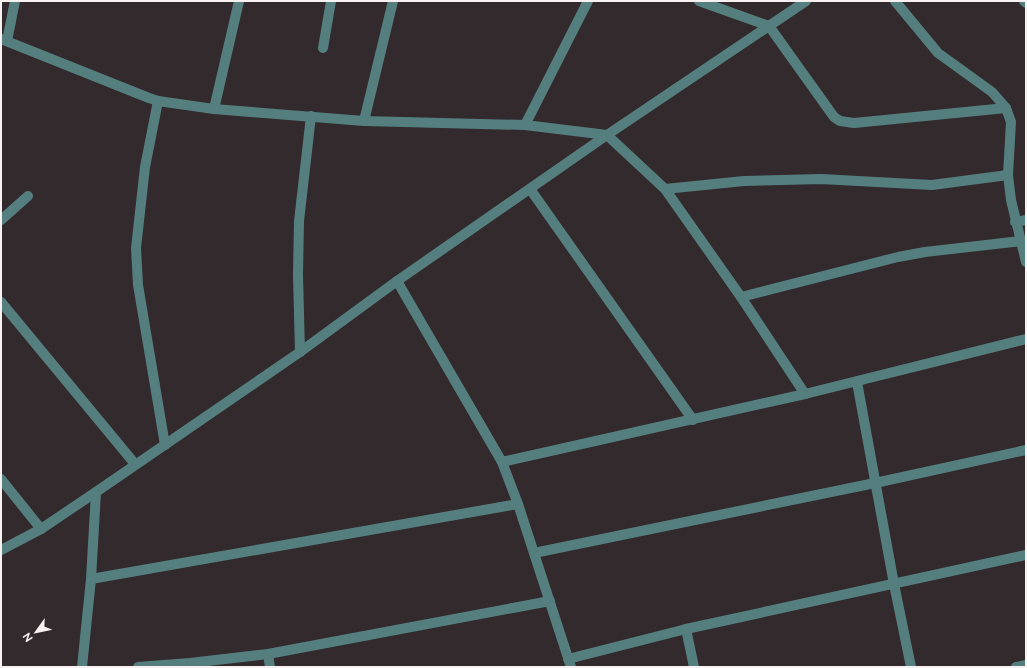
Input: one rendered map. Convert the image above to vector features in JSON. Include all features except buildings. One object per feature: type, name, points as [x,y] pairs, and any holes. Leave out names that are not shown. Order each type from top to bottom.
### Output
[{"type":"street","points":[[15,1],[4,40],[158,101],[214,109],[364,121],[525,125],[607,135],[665,189],[741,297],[806,394]]},
{"type":"street","points":[[214,109],[239,1]]},
{"type":"street","points":[[323,48],[331,1]]},
{"type":"street","points":[[364,121],[393,1]]},
{"type":"street","points":[[525,125],[588,1]]},
{"type":"street","points":[[699,1],[769,26],[834,117],[840,121],[854,123],[1006,108]]},
{"type":"street","points":[[1,550],[41,529],[96,492],[300,352],[397,281],[607,135],[806,1]]},
{"type":"street","points":[[895,1],[938,53],[992,92],[1006,108],[1011,122],[1008,175],[1015,222],[1026,262]]},
{"type":"street","points":[[158,101],[145,167],[136,248],[138,286],[165,444]]},
{"type":"street","points":[[300,352],[298,275],[299,221],[311,116]]},
{"type":"street","points":[[665,189],[744,181],[821,179],[932,185],[1008,175]]},
{"type":"street","points":[[530,189],[693,420]]},
{"type":"street","points":[[1,220],[28,196]]},
{"type":"street","points":[[1015,222],[1026,220]]},
{"type":"street","points":[[741,297],[898,257],[1020,241]]},
{"type":"street","points":[[397,281],[502,462],[518,504],[570,663],[686,629],[1026,555]]},
{"type":"street","points":[[1,302],[135,464]]},
{"type":"street","points":[[502,462],[806,394],[857,382],[932,361],[1026,339]]},
{"type":"street","points":[[857,382],[894,584],[911,667]]},
{"type":"street","points":[[534,553],[875,483],[1026,450]]},
{"type":"street","points":[[1,479],[41,529]]},
{"type":"street","points":[[82,667],[91,579],[96,492]]},
{"type":"street","points":[[91,579],[518,504]]},
{"type":"street","points":[[138,667],[190,664],[268,654],[550,601]]},
{"type":"street","points":[[686,629],[694,667]]},
{"type":"street","points":[[268,654],[270,667]]},
{"type":"street","points":[[1016,667],[1026,665]]}]
